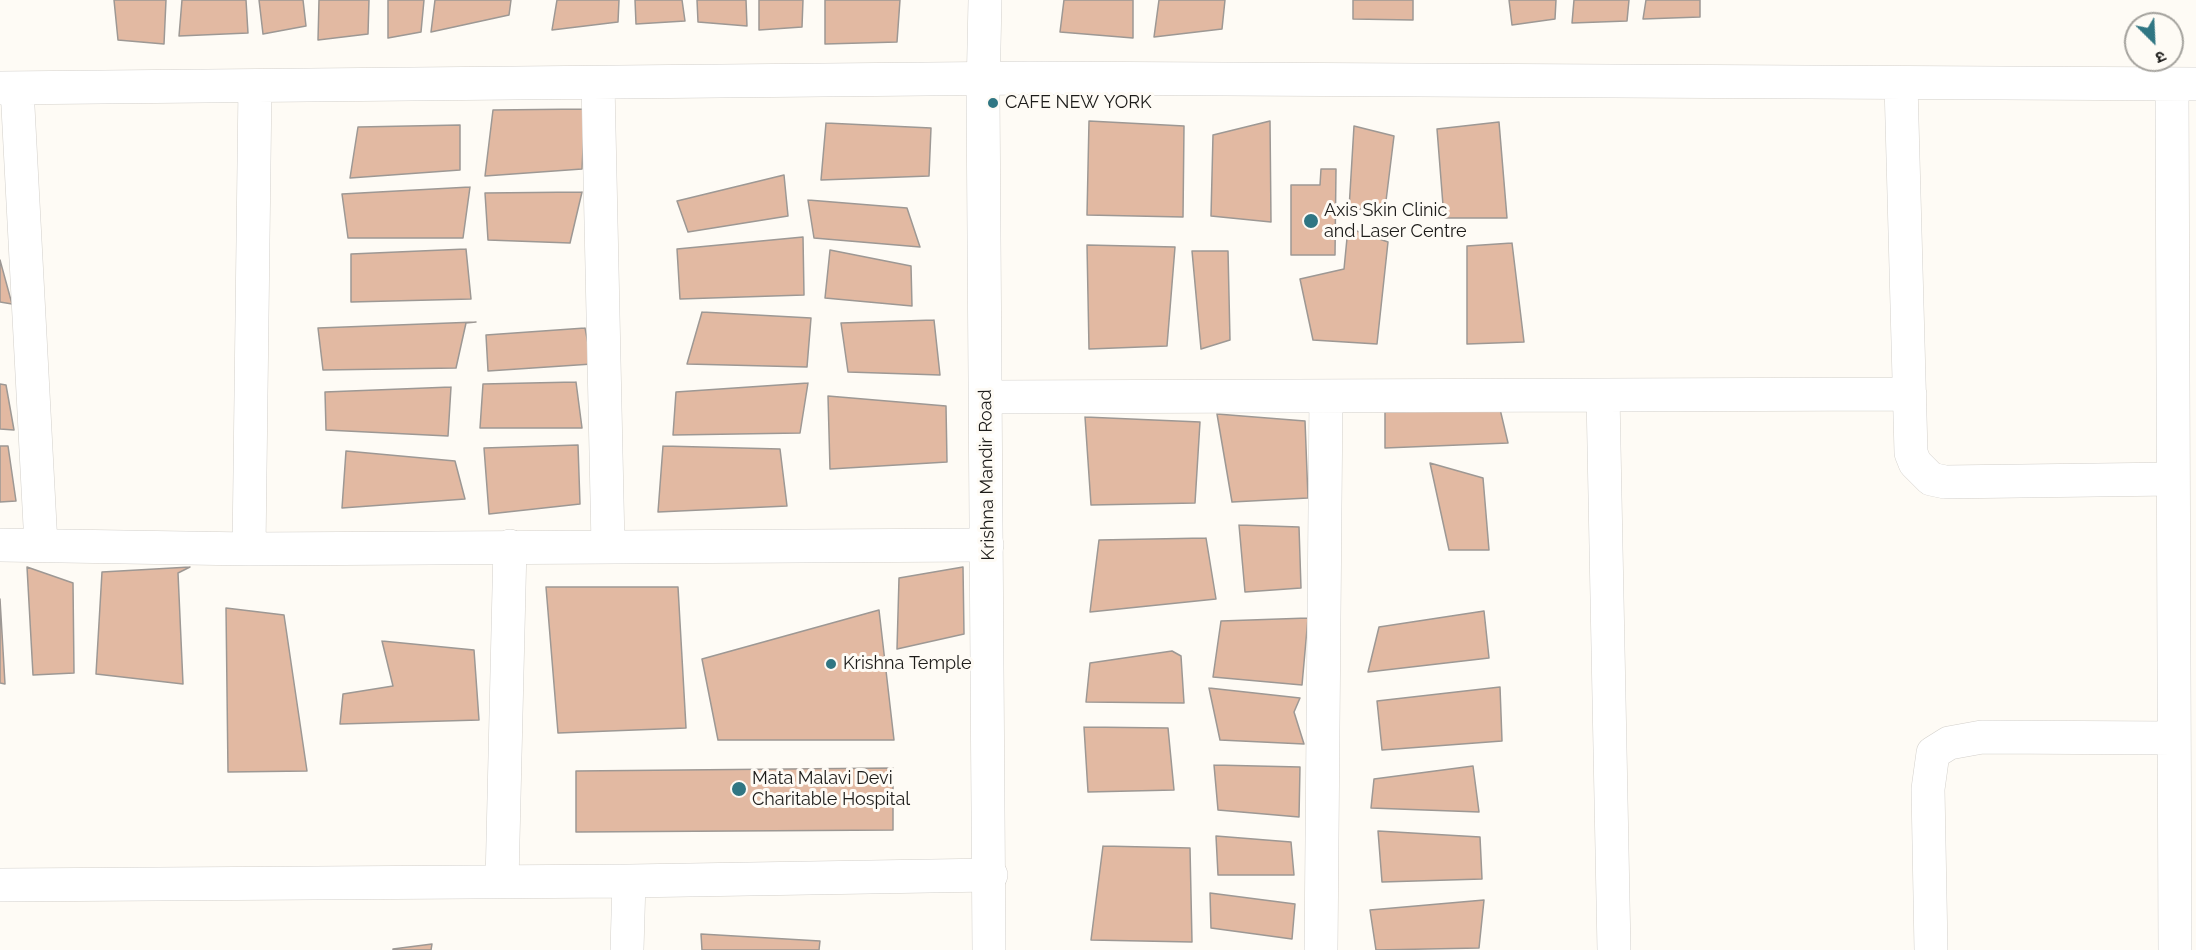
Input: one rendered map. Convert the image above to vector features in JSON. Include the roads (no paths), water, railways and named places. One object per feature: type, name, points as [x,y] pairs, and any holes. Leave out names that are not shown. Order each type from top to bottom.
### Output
[{"type":"street","name":"Krishna Mandir Road","points":[[985,0],[983,79],[991,874],[989,950]]},
{"type":"street","points":[[41,545],[8,88],[983,79],[2184,84],[2173,479],[2174,738],[2185,896],[2175,950]]},
{"type":"street","points":[[598,83],[608,545]]},
{"type":"street","points":[[1901,84],[1911,453],[1921,472],[1931,479],[1945,482],[2173,479]]},
{"type":"street","points":[[249,549],[255,86]]},
{"type":"street","points":[[986,397],[1910,394]]},
{"type":"street","points":[[1603,395],[1614,950]]},
{"type":"street","points":[[1321,950],[1326,396]]},
{"type":"street","points":[[0,545],[249,549],[608,545],[987,545]]},
{"type":"street","points":[[502,882],[510,546]]},
{"type":"street","points":[[1931,950],[1928,789],[1933,753],[1949,743],[1982,737],[2174,738]]},
{"type":"street","points":[[0,885],[629,881],[991,874]]},
{"type":"street","points":[[627,950],[629,881]]},
{"type":"place","name":"CAFE NEW YORK","points":[[993,103]]},
{"type":"place","name":"Axis Skin Clinic and Laser Centre","points":[[1311,221]]},
{"type":"place","name":"Krishna Temple","points":[[831,664]]},
{"type":"place","name":"Mata Malavi Devi Charitable Hospital","points":[[739,789]]}]
